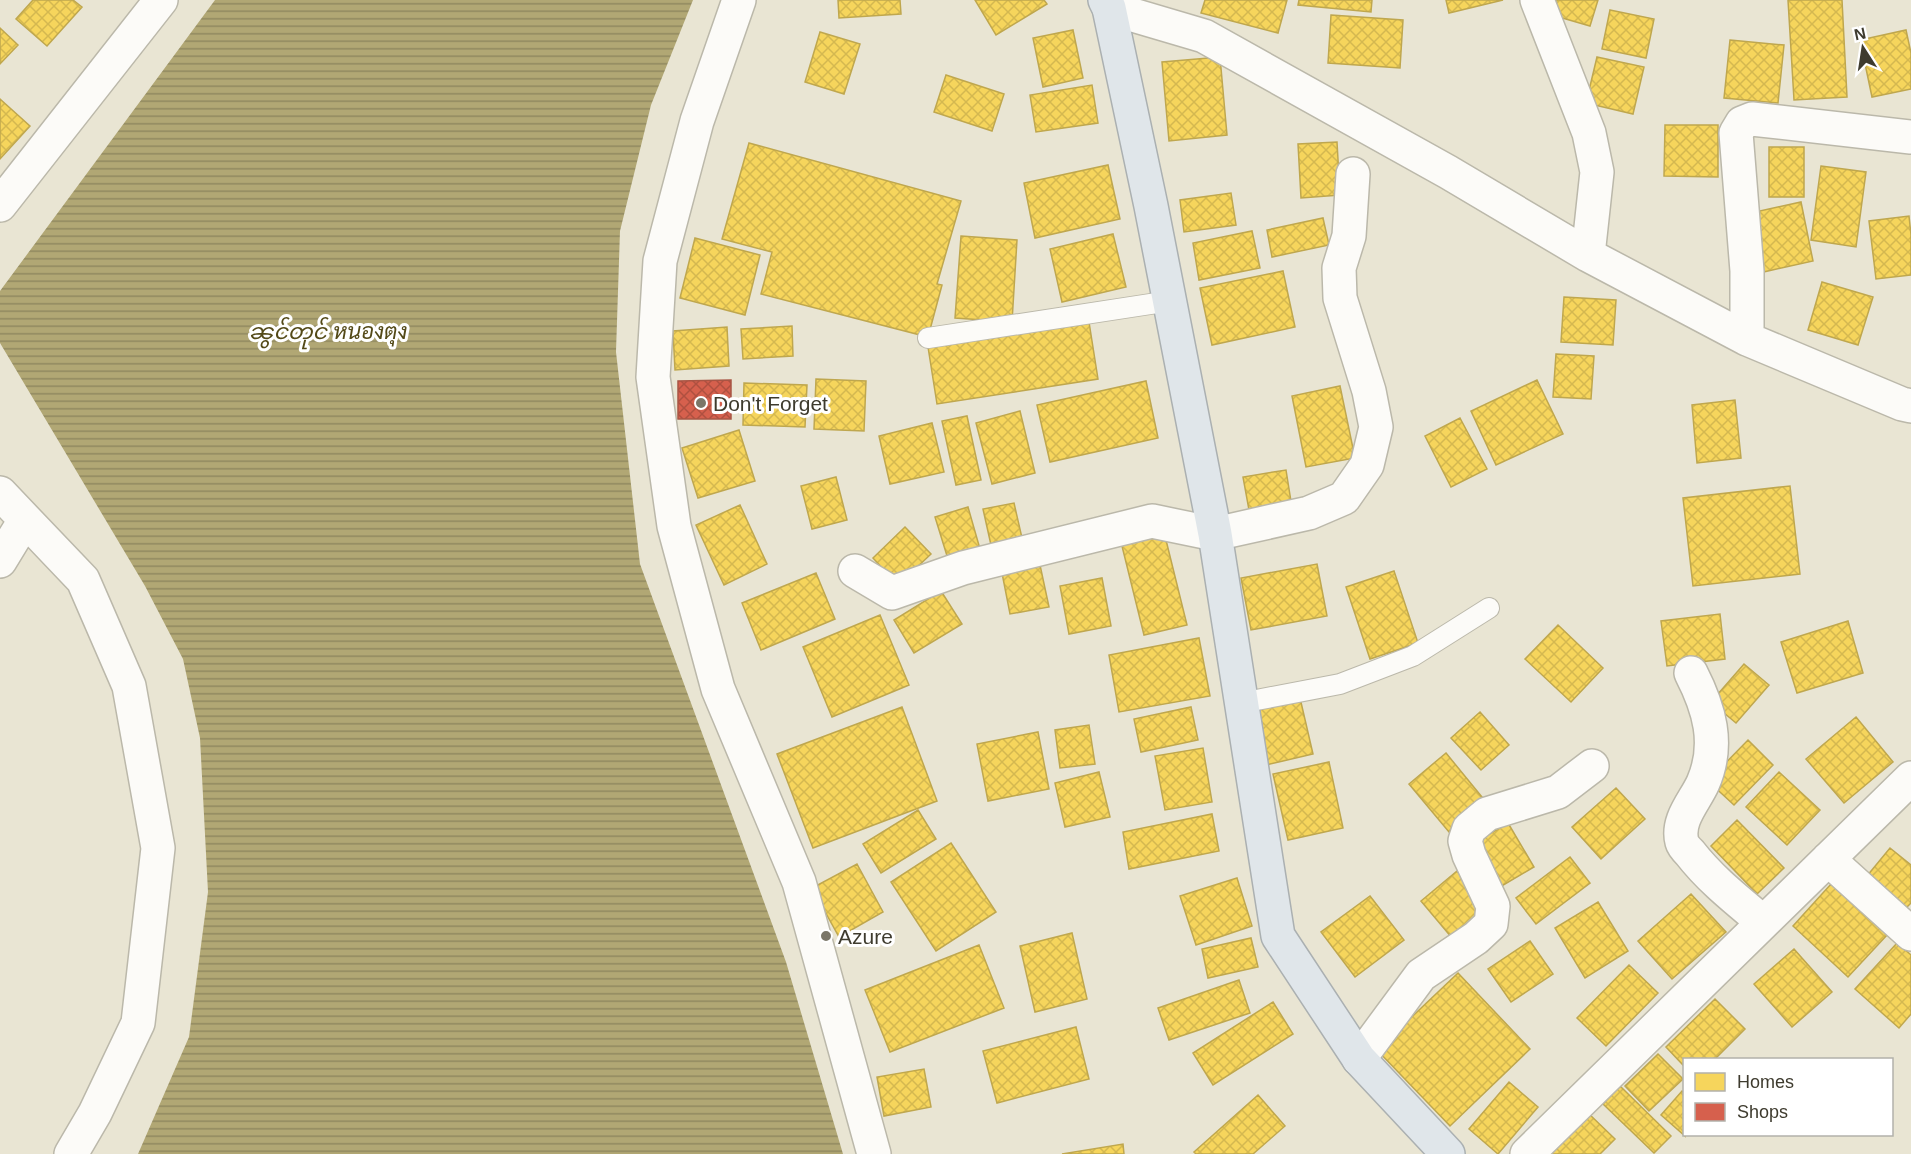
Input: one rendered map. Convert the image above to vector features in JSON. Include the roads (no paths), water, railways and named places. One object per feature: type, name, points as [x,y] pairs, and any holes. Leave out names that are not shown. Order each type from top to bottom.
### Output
[{"type":"highway","points":[[1107,4],[1170,301],[1215,534],[1278,936],[1359,1059],[1448,1154]]},
{"type":"street","points":[[0,205],[161,0]]},
{"type":"street","points":[[739,0],[697,121],[660,261],[653,377],[674,526],[718,689],[799,882],[874,1154]]},
{"type":"street","points":[[1537,0],[1589,133],[1597,172],[1588,255]]},
{"type":"street","points":[[1107,4],[1204,36],[1448,172],[1588,255],[1747,339],[1911,406]]},
{"type":"street","points":[[1747,339],[1747,272],[1736,132],[1742,123],[1752,119],[1911,137]]},
{"type":"street","points":[[855,571],[892,593],[963,568],[1152,521],[1215,534],[1309,513],[1344,498],[1367,465],[1376,427],[1369,391],[1340,298],[1339,268],[1349,236],[1353,174]]},
{"type":"street","points":[[0,493],[83,579],[129,686],[158,848],[138,1023],[95,1113],[71,1154]]},
{"type":"street","points":[[0,561],[25,520]]},
{"type":"street","points":[[1691,673],[1708,714],[1712,734],[1711,758],[1703,783],[1681,825],[1682,843],[1705,873],[1763,922]]},
{"type":"street","points":[[1359,1059],[1421,975],[1476,938],[1491,924],[1493,906],[1469,855],[1465,841],[1469,829],[1487,814],[1558,792],[1592,766]]},
{"type":"street","points":[[1527,1154],[1911,778]]},
{"type":"street","points":[[1828,859],[1911,934]]},
{"type":"lane","points":[[928,338],[1170,301]]},
{"type":"lane","points":[[1241,703],[1340,684],[1413,656],[1490,608]]},
{"type":"water","name":"ၼွင်တုင် หนองตุง","points":[[215,0],[693,0],[651,105],[620,231],[616,352],[640,564],[786,962],[843,1154],[138,1154],[189,1037],[208,892],[200,738],[183,659],[145,586],[0,343],[0,291]]},
{"type":"place","name":"Don't Forget","points":[[701,403]]},
{"type":"place","name":"Azure","points":[[826,936]]}]
